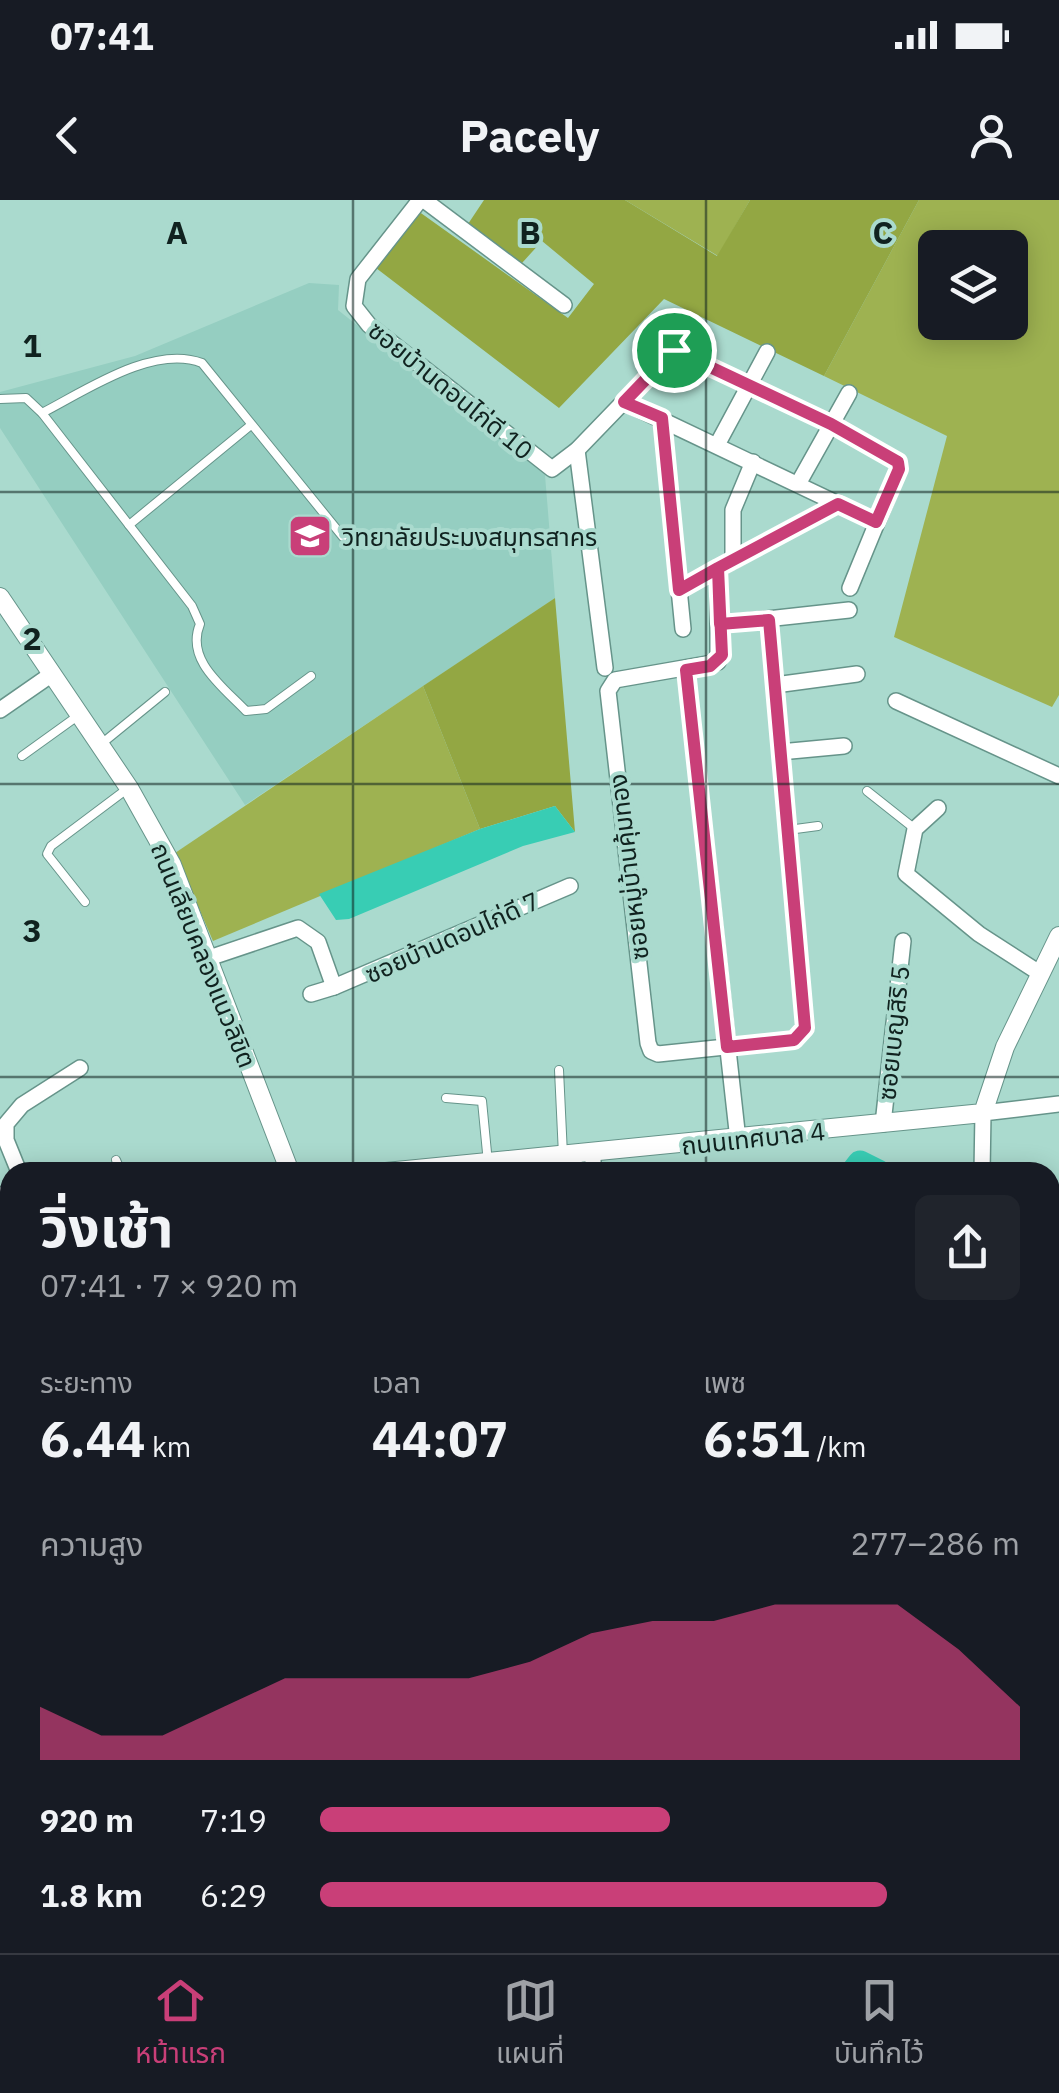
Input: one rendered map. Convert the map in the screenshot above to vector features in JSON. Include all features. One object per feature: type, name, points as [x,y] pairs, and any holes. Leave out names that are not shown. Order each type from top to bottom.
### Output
[{"type":"street","points":[[422,200],[564,305]]},
{"type":"street","name":"ซอยบ้านดอนไก่ดี 10","points":[[422,200],[358,279],[354,306],[370,325],[552,470],[577,450]]},
{"type":"street","points":[[605,668],[577,450],[692,332]]},
{"type":"street","points":[[674,350],[831,424],[898,462],[899,469],[850,588]]},
{"type":"street","points":[[717,445],[767,352]]},
{"type":"street","points":[[798,484],[849,393]]},
{"type":"street","points":[[624,402],[876,522]]},
{"type":"street","points":[[662,418],[683,629]]},
{"type":"street","name":"ซอยหมู่บ้านคุ้มทอง","points":[[753,462],[733,510],[718,662],[615,680],[608,691],[650,1051],[794,1040],[805,1028],[769,620]]},
{"type":"street","points":[[679,590],[838,504]]},
{"type":"street","name":"ถนนเลียบคลองแนวลิขิต","points":[[0,597],[129,788],[172,865],[286,1162]]},
{"type":"street","points":[[720,624],[848,610]]},
{"type":"street","points":[[686,670],[738,1140]]},
{"type":"street","points":[[0,710],[52,674]]},
{"type":"street","points":[[775,685],[857,674]]},
{"type":"street","points":[[896,702],[1059,776]]},
{"type":"street","points":[[780,752],[844,746]]},
{"type":"street","points":[[938,808],[915,829],[906,857],[906,874],[913,884],[1041,974]]},
{"type":"street","name":"ซอยบ้านดอนไก่ดี 7","points":[[312,994],[570,886]]},
{"type":"street","name":"ซอยบ้านดอนไก่ดี 7","points":[[209,958],[298,928],[318,942],[334,987]]},
{"type":"street","points":[[982,1162],[984,1113],[1005,1048],[1059,936]]},
{"type":"street","name":"ซอยเบญสิริ 5","points":[[883,1124],[902,941]]},
{"type":"street","points":[[15,1162],[6,1140],[6,1124],[22,1106],[80,1068]]},
{"type":"street","name":"ถนนเทศบาล 4","points":[[581,1162],[1059,1104]]},
{"type":"lane","points":[[42,413],[168,358],[202,363],[343,537]]},
{"type":"lane","points":[[0,399],[26,398],[42,413],[198,616],[195,640],[202,663],[246,711],[266,709],[311,676]]},
{"type":"lane","points":[[129,526],[251,425]]},
{"type":"lane","points":[[100,744],[165,692]]},
{"type":"lane","points":[[22,756],[80,715]]},
{"type":"lane","points":[[85,902],[47,854],[51,846],[129,788]]},
{"type":"lane","points":[[867,791],[915,829]]},
{"type":"lane","points":[[787,830],[818,826]]},
{"type":"lane","points":[[560,1070],[581,1162]]},
{"type":"lane","points":[[446,1098],[482,1100],[485,1162]]},
{"type":"shaded area","points":[[484,200],[625,200],[717,256],[750,200],[919,200],[824,376],[664,299],[559,408],[376,268],[418,211],[568,318],[594,284],[542,241],[522,263],[468,224]]},
{"type":"shaded area","points":[[625,200],[750,200],[718,256]]},
{"type":"shaded area","points":[[919,200],[1059,200],[1059,695],[1052,707],[894,637],[947,436],[824,376]]},
{"type":"shaded area","name":"วิทยาลัยประมงสมุทรสาคร","points":[[309,283],[339,285],[338,310],[545,475],[555,598],[245,805],[0,428],[0,392],[135,356]]},
{"type":"shaded area","points":[[555,598],[575,832],[555,806],[480,829],[423,686]]},
{"type":"shaded area","points":[[423,686],[480,829],[213,941],[175,853]]},
{"type":"shaded area","points":[[555,806],[575,832],[523,846],[349,919],[336,920],[319,894],[480,829]]},
{"type":"place","name":"วิทยาลัยประมงสมุทรสาคร","points":[[310,536]]},
{"type":"route","points":[[674,350],[624,402],[662,418],[679,590],[718,568],[720,624],[769,620],[805,1028],[794,1040],[727,1047],[686,670],[710,666],[722,655],[718,568],[838,504],[876,522],[899,469],[898,462],[892,455],[831,424],[674,350]]}]
